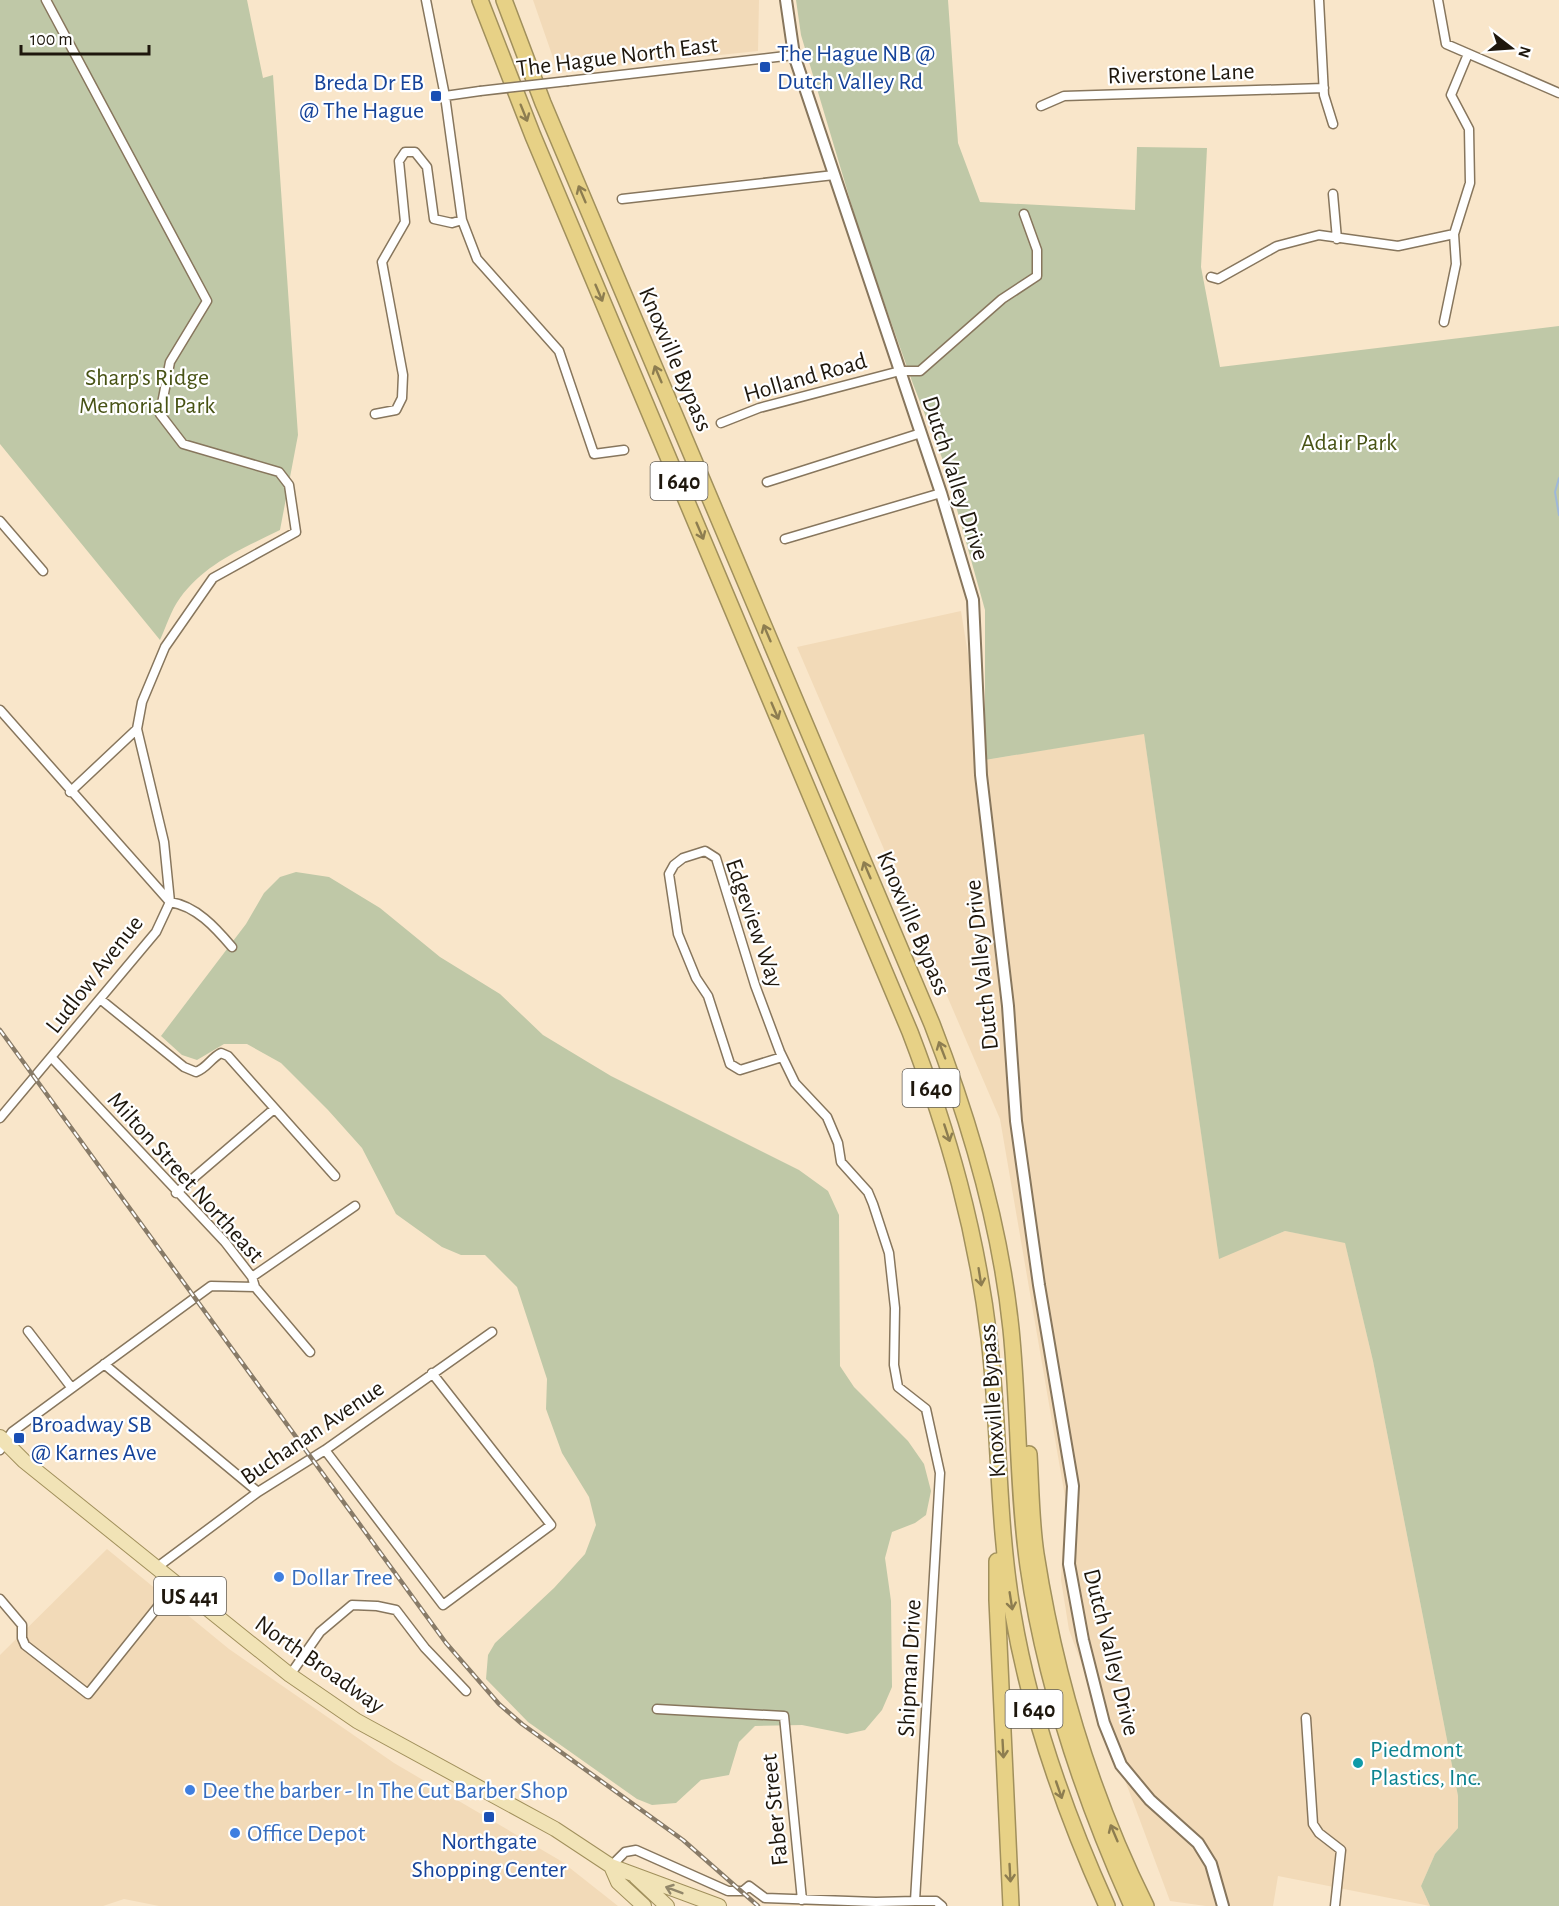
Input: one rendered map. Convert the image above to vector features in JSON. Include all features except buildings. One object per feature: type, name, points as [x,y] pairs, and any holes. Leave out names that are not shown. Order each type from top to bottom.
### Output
[{"type":"highway","name":"Knoxville Bypass","points":[[480,0],[533,136],[906,1022],[947,1134],[967,1210],[984,1301],[992,1370],[999,1501],[1013,1617],[1041,1735],[1071,1821],[1107,1906]]},
{"type":"highway","name":"Knoxville Bypass","points":[[504,0],[543,103],[932,1024],[957,1091],[981,1169],[1005,1282],[1014,1360],[1024,1533],[1042,1644],[1074,1761],[1096,1821],[1132,1906]]},
{"type":"highway","points":[[957,1091],[979,1127],[1007,1241],[1016,1293],[1024,1375],[1036,1552],[1054,1649],[1100,1800],[1146,1906]]},
{"type":"highway","points":[[999,1501],[997,1600],[1011,1906]]},
{"type":"main road","name":"North Broadway","points":[[2,1443],[290,1675],[357,1721],[561,1832],[611,1866],[630,1872],[667,1906]]},
{"type":"main road","name":"North Broadway","points":[[611,1866],[618,1882],[644,1906]]},
{"type":"main road","points":[[630,1872],[720,1906]]},
{"type":"street","points":[[46,0],[207,301],[170,362],[160,414],[183,444],[279,472],[288,485],[296,532],[213,578],[165,647],[142,702],[137,729],[70,792]]},
{"type":"street","points":[[426,0],[445,96],[462,220],[477,259],[559,351],[594,454],[624,450]]},
{"type":"street","name":"Dutch Valley Drive","points":[[786,0],[794,55],[941,493],[973,600],[981,775],[1008,1006],[1016,1121],[1039,1286],[1073,1486],[1069,1564],[1083,1640],[1104,1723],[1121,1765],[1150,1800],[1198,1843],[1211,1864],[1223,1906]]},
{"type":"street","points":[[1319,0],[1324,88],[1333,124]]},
{"type":"street","points":[[1438,0],[1446,44],[1559,93]]},
{"type":"street","points":[[1444,322],[1456,264],[1454,234],[1470,183],[1469,129],[1451,95],[1468,54]]},
{"type":"street","name":"The Hague North East","points":[[445,96],[794,55]]},
{"type":"street","name":"Riverstone Lane","points":[[1041,106],[1064,96],[1324,88]]},
{"type":"street","points":[[375,414],[396,410],[402,398],[403,375],[382,262],[405,222],[399,161],[405,152],[415,152],[427,167],[434,219],[452,223],[462,220]]},
{"type":"street","points":[[622,199],[834,175]]},
{"type":"street","points":[[1333,194],[1337,239]]},
{"type":"street","name":"Holland Road","points":[[721,423],[759,408],[900,371],[920,371],[1002,299],[1037,276],[1037,250],[1023,214]]},
{"type":"street","points":[[1211,277],[1218,279],[1277,246],[1319,235],[1398,246],[1454,234]]},
{"type":"street","points":[[767,482],[921,433]]},
{"type":"street","points":[[785,539],[941,493]]},
{"type":"street","points":[[3,524],[43,571]]},
{"type":"street","points":[[0,710],[70,792],[170,902],[186,904],[214,927],[232,947]]},
{"type":"street","name":"Ludlow Avenue","points":[[0,1118],[156,932],[170,902],[164,842],[137,729]]},
{"type":"street","name":"Edgeview Way","points":[[782,1057],[740,1070],[730,1064],[708,996],[696,978],[678,934],[669,874],[674,865],[683,858],[705,851],[716,858],[755,985],[782,1057],[795,1083],[827,1117],[838,1143],[841,1162],[868,1192],[889,1253],[895,1308],[894,1365],[898,1387],[926,1410]]},
{"type":"street","points":[[100,999],[184,1067],[196,1072],[203,1070],[214,1057],[221,1053],[228,1056],[335,1176]]},
{"type":"street","name":"Milton Street Northeast","points":[[52,1058],[176,1193],[225,1242],[252,1277],[255,1287],[309,1352]]},
{"type":"street","points":[[176,1193],[274,1109]]},
{"type":"street","points":[[252,1277],[355,1206]]},
{"type":"street","points":[[2,1443],[12,1432],[71,1387],[211,1286],[255,1287]]},
{"type":"street","points":[[28,1331],[71,1387]]},
{"type":"street","name":"Buchanan Avenue","points":[[156,1568],[258,1492],[325,1450],[492,1332]]},
{"type":"street","points":[[104,1364],[258,1492]]},
{"type":"street","points":[[325,1450],[443,1605],[551,1525],[432,1373]]},
{"type":"street","name":"Shipman Drive","points":[[915,1901],[940,1473],[926,1410]]},
{"type":"street","points":[[0,1599],[22,1624],[22,1638],[25,1645],[88,1694],[176,1584]]},
{"type":"street","points":[[290,1675],[320,1632],[351,1605],[378,1606],[396,1610],[425,1648],[466,1691]]},
{"type":"street","name":"Faber Street","points":[[657,1709],[784,1716],[802,1900]]},
{"type":"street","points":[[1306,1718],[1313,1824],[1319,1833],[1341,1850],[1335,1906]]},
{"type":"street","points":[[611,1866],[625,1852],[636,1850],[728,1891],[743,1891],[749,1886],[765,1898],[936,1901],[942,1906]]},
{"type":"shaded area","points":[[533,0],[759,0],[758,51],[558,72]]},
{"type":"shaded area","points":[[961,611],[985,760],[1144,733],[1219,1258],[1285,1231],[1345,1242],[1373,1361],[1458,1796],[1458,1828],[1435,1854],[1421,1886],[1430,1906],[1278,1876],[1273,1906],[1206,1906],[1170,1901],[1069,1630],[1061,1580],[1065,1497],[1000,1119],[797,647]]},
{"type":"shaded area","points":[[107,1549],[229,1649],[394,1763],[561,1861],[618,1906],[159,1906],[124,1899],[103,1906],[0,1906],[0,1655]]},
{"type":"green space","name":"Sharp's Ridge Memorial Park","points":[[0,0],[42,0],[52,22],[113,116],[52,0],[247,0],[263,78],[273,75],[298,435],[280,530],[239,550],[201,575],[177,603],[160,640],[0,444]]},
{"type":"green space","name":"Adair Park","points":[[796,0],[948,0],[958,143],[980,202],[1135,210],[1137,147],[1207,148],[1201,267],[1220,367],[1559,326],[1559,1906],[1430,1906],[1421,1886],[1435,1854],[1458,1828],[1458,1796],[1373,1361],[1345,1243],[1285,1231],[1219,1259],[1144,734],[985,760],[985,610],[944,463],[913,384],[862,240],[801,35]]},
{"type":"green space","points":[[296,872],[329,877],[380,908],[440,957],[500,994],[543,1035],[611,1076],[799,1170],[828,1191],[839,1215],[840,1366],[854,1387],[908,1441],[924,1464],[931,1491],[926,1515],[915,1523],[892,1532],[885,1558],[891,1601],[892,1687],[882,1710],[865,1730],[847,1734],[802,1725],[755,1726],[739,1742],[729,1775],[701,1780],[676,1803],[652,1805],[637,1799],[528,1722],[486,1679],[488,1655],[495,1643],[554,1588],[585,1554],[596,1525],[589,1497],[562,1453],[546,1409],[547,1379],[517,1287],[485,1255],[461,1255],[442,1247],[396,1214],[362,1148],[281,1063],[247,1044],[224,1044],[197,1060],[182,1055],[161,1036],[246,924],[264,893],[280,877]]},
{"type":"waterway","points":[[1559,478],[1555,492],[1559,515]]},
{"type":"railway","points":[[0,1030],[446,1643],[499,1704],[522,1724],[683,1840],[758,1906]]},
{"type":"place","name":"The Hague NB @ Dutch Valley Rd","points":[[765,67]]},
{"type":"place","name":"Breda Dr EB @ The Hague","points":[[436,96]]},
{"type":"place","name":"Broadway SB @ Karnes Ave","points":[[19,1438]]},
{"type":"place","name":"Dollar Tree","points":[[279,1577]]},
{"type":"place","name":"Piedmont Plastics, Inc.","points":[[1358,1763]]},
{"type":"place","name":"Dee the barber - In The Cut Barber Shop","points":[[190,1790]]},
{"type":"place","name":"Northgate Shopping Center","points":[[489,1817]]},
{"type":"place","name":"Office Depot","points":[[235,1833]]}]
